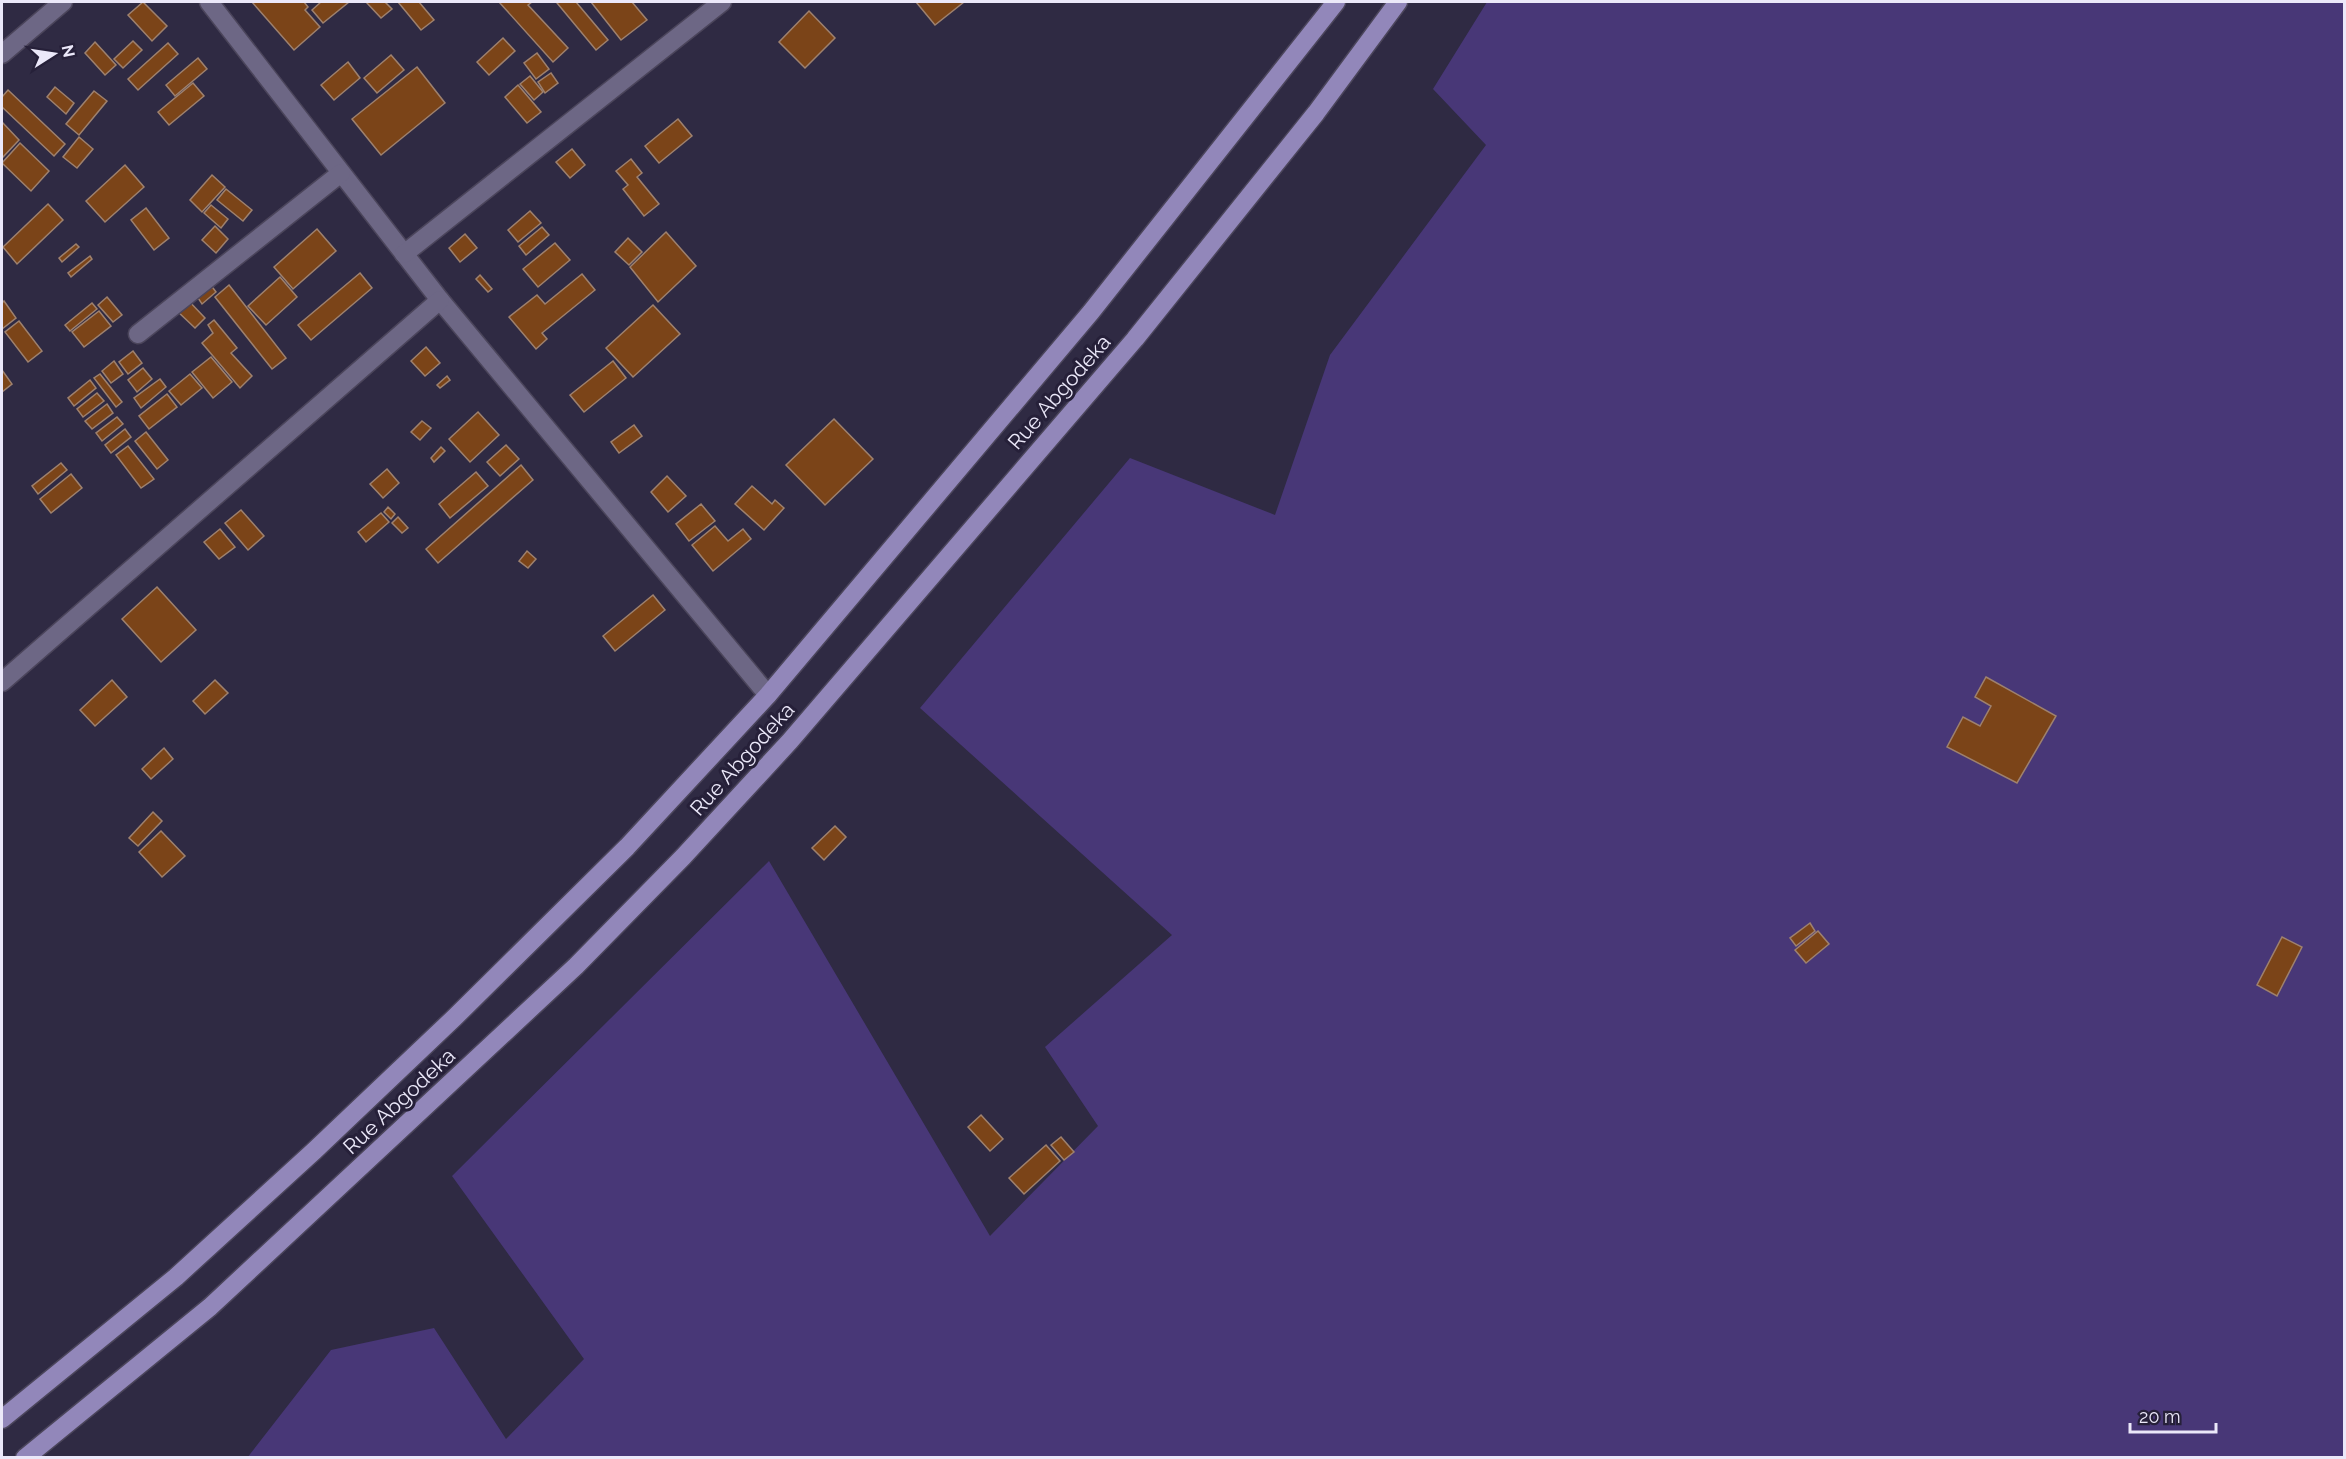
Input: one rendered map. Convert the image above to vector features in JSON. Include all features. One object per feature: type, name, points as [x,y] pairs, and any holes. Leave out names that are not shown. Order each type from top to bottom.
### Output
[{"type":"main road","name":"Rue Abgodeka","points":[[2,1419],[176,1277],[454,1018],[627,847],[768,695],[1091,312],[1336,2]]},
{"type":"main road","name":"Rue Abgodeka","points":[[25,1458],[210,1307],[576,966],[682,857],[790,741],[1135,339],[1316,113],[1398,2]]},
{"type":"street","points":[[2,54],[63,2]]},
{"type":"street","points":[[209,2],[440,300],[768,695]]},
{"type":"street","points":[[404,254],[722,2]]},
{"type":"street","points":[[138,334],[341,173]]},
{"type":"street","points":[[2,682],[440,300]]},
{"type":"shaded area","points":[[1487,2],[2344,2],[2344,1457],[247,1458],[331,1350],[434,1328],[506,1439],[584,1359],[452,1176],[769,861],[990,1236],[1098,1126],[1045,1047],[1172,935],[920,708],[1130,458],[1275,515],[1330,355],[1486,145],[1433,89]]},
{"type":"building","points":[[143,2],[167,26],[152,41],[128,15]]},
{"type":"building","points":[[252,2],[304,2],[308,7],[305,10],[320,27],[294,50]]},
{"type":"building","points":[[321,2],[349,2],[323,23],[312,10]]},
{"type":"building","points":[[366,2],[385,2],[392,9],[381,18]]},
{"type":"building","points":[[398,2],[419,2],[434,20],[421,30]]},
{"type":"building","points":[[499,2],[532,2],[528,5],[568,48],[553,62]]},
{"type":"building","points":[[576,2],[608,40],[596,50],[557,3]]},
{"type":"building","points":[[591,2],[632,2],[647,20],[621,40]]},
{"type":"building","points":[[916,2],[964,2],[935,25]]},
{"type":"building","points":[[809,11],[835,38],[805,68],[779,42]]},
{"type":"building","points":[[503,38],[515,51],[489,75],[477,62]]},
{"type":"building","points":[[133,41],[142,50],[123,68],[114,59]]},
{"type":"building","points":[[95,42],[116,65],[105,75],[85,53]]},
{"type":"building","points":[[168,43],[178,54],[138,90],[128,79]]},
{"type":"building","points":[[537,53],[549,69],[536,79],[524,63]]},
{"type":"building","points":[[391,55],[404,70],[377,93],[364,78]]},
{"type":"building","points":[[198,58],[207,69],[175,96],[166,85]]},
{"type":"building","points":[[348,62],[360,78],[334,100],[321,85]]},
{"type":"building","points":[[417,67],[445,103],[381,155],[352,119]]},
{"type":"building","points":[[551,73],[558,83],[545,93],[538,82]]},
{"type":"building","points":[[530,76],[543,92],[534,100],[520,84]]},
{"type":"building","points":[[193,83],[204,96],[169,125],[158,112]]},
{"type":"building","points":[[518,85],[541,112],[527,123],[505,97]]},
{"type":"building","points":[[55,87],[74,103],[66,114],[47,97]]},
{"type":"building","points":[[8,90],[65,144],[54,156],[2,107],[2,97]]},
{"type":"building","points":[[94,91],[107,101],[79,135],[66,124]]},
{"type":"building","points":[[678,119],[692,136],[659,163],[645,146]]},
{"type":"building","points":[[2,122],[19,140],[2,158]]},
{"type":"building","points":[[79,137],[93,149],[77,168],[63,157]]},
{"type":"building","points":[[20,143],[49,171],[31,191],[2,163]]},
{"type":"building","points":[[572,149],[585,165],[570,178],[556,162]]},
{"type":"building","points":[[631,159],[642,173],[637,177],[659,204],[644,216],[623,189],[628,185],[616,171]]},
{"type":"building","points":[[125,165],[144,187],[105,222],[86,201]]},
{"type":"building","points":[[212,175],[225,187],[202,212],[190,200]]},
{"type":"building","points":[[226,189],[252,210],[243,221],[217,200]]},
{"type":"building","points":[[48,204],[63,220],[17,264],[3,247]]},
{"type":"building","points":[[211,205],[228,219],[221,228],[204,213]]},
{"type":"building","points":[[146,208],[169,238],[154,250],[131,220]]},
{"type":"building","points":[[530,211],[541,223],[518,242],[508,230]]},
{"type":"building","points":[[215,226],[228,239],[216,253],[202,240]]},
{"type":"building","points":[[542,227],[549,235],[526,255],[519,246]]},
{"type":"building","points":[[317,229],[336,251],[293,289],[274,267]]},
{"type":"building","points":[[666,232],[696,266],[658,302],[630,267]]},
{"type":"building","points":[[465,234],[477,248],[460,262],[449,248]]},
{"type":"building","points":[[628,238],[642,252],[629,265],[615,252]]},
{"type":"building","points":[[555,243],[570,260],[538,287],[523,269]]},
{"type":"building","points":[[76,244],[79,247],[62,262],[59,258]]},
{"type":"building","points":[[90,256],[92,259],[71,277],[68,273]]},
{"type":"building","points":[[360,273],[372,288],[311,340],[298,325]]},
{"type":"building","points":[[582,274],[595,290],[542,333],[547,339],[536,349],[509,317],[537,295],[545,304]]},
{"type":"building","points":[[480,275],[492,289],[488,292],[476,279]]},
{"type":"building","points":[[280,277],[297,297],[266,325],[248,306]]},
{"type":"building","points":[[210,284],[216,292],[202,304],[196,295]]},
{"type":"building","points":[[229,285],[286,358],[272,369],[215,297]]},
{"type":"building","points":[[107,297],[122,315],[113,322],[98,305]]},
{"type":"building","points":[[186,298],[205,318],[195,328],[175,309]]},
{"type":"building","points":[[4,301],[16,318],[2,329],[2,303]]},
{"type":"building","points":[[92,303],[97,309],[70,331],[65,325]]},
{"type":"building","points":[[653,305],[680,334],[633,377],[606,348]]},
{"type":"building","points":[[99,311],[111,326],[84,347],[72,332]]},
{"type":"building","points":[[214,320],[237,348],[231,353],[252,376],[240,388],[202,343],[213,333],[208,325]]},
{"type":"building","points":[[19,321],[42,351],[28,362],[5,332]]},
{"type":"building","points":[[426,347],[440,363],[425,376],[411,361]]},
{"type":"building","points":[[133,351],[142,363],[128,374],[119,362]]},
{"type":"building","points":[[211,357],[232,382],[213,398],[192,372]]},
{"type":"building","points":[[114,361],[123,374],[111,383],[102,371]]},
{"type":"building","points":[[613,361],[626,378],[584,412],[570,395]]},
{"type":"building","points":[[143,368],[152,379],[137,392],[128,380]]},
{"type":"building","points":[[2,370],[12,384],[2,392]]},
{"type":"building","points":[[100,374],[122,402],[116,407],[94,378]]},
{"type":"building","points":[[190,374],[202,388],[181,405],[169,391]]},
{"type":"building","points":[[447,376],[450,380],[440,388],[437,385]]},
{"type":"building","points":[[160,379],[166,387],[141,408],[134,398]]},
{"type":"building","points":[[90,380],[96,388],[74,406],[68,398]]},
{"type":"building","points":[[97,393],[104,401],[83,417],[77,409]]},
{"type":"building","points":[[167,394],[177,407],[149,429],[139,416]]},
{"type":"building","points":[[107,404],[113,413],[92,429],[85,421]]},
{"type":"building","points":[[478,412],[499,435],[470,462],[449,439]]},
{"type":"building","points":[[117,417],[123,424],[102,441],[96,433]]},
{"type":"building","points":[[834,419],[873,459],[825,505],[786,465]]},
{"type":"building","points":[[422,421],[431,428],[420,440],[411,432]]},
{"type":"building","points":[[634,425],[642,436],[619,453],[611,442]]},
{"type":"building","points":[[125,429],[131,437],[111,453],[105,445]]},
{"type":"building","points":[[146,432],[168,460],[157,469],[135,441]]},
{"type":"building","points":[[506,445],[519,459],[500,476],[487,462]]},
{"type":"building","points":[[128,446],[154,479],[141,488],[116,455]]},
{"type":"building","points":[[441,447],[445,451],[434,462],[431,458]]},
{"type":"building","points":[[61,463],[67,470],[38,494],[32,486]]},
{"type":"building","points":[[521,465],[533,480],[438,563],[426,549]]},
{"type":"building","points":[[387,469],[399,483],[383,498],[370,484]]},
{"type":"building","points":[[476,472],[488,486],[450,518],[439,504]]},
{"type":"building","points":[[71,474],[82,488],[51,513],[40,499]]},
{"type":"building","points":[[667,476],[686,496],[668,512],[651,492]]},
{"type":"building","points":[[752,486],[772,504],[775,500],[784,508],[764,530],[735,504]]},
{"type":"building","points":[[701,504],[715,521],[689,541],[676,524]]},
{"type":"building","points":[[388,507],[395,514],[391,519],[384,512]]},
{"type":"building","points":[[241,510],[264,536],[248,550],[225,523]]},
{"type":"building","points":[[381,513],[389,522],[366,542],[358,532]]},
{"type":"building","points":[[398,517],[408,528],[402,533],[392,523]]},
{"type":"building","points":[[715,526],[728,541],[743,529],[751,539],[713,571],[692,545]]},
{"type":"building","points":[[220,529],[235,547],[219,559],[204,542]]},
{"type":"building","points":[[527,551],[536,559],[528,568],[519,561]]},
{"type":"building","points":[[157,587],[196,630],[161,662],[122,619]]},
{"type":"building","points":[[653,595],[665,610],[615,651],[603,636]]},
{"type":"building","points":[[1986,677],[2056,716],[2017,783],[1947,747],[1963,717],[1980,726],[1991,706],[1975,697]]},
{"type":"building","points":[[112,680],[127,697],[95,726],[80,710]]},
{"type":"building","points":[[215,680],[228,693],[205,714],[193,701]]},
{"type":"building","points":[[164,748],[173,759],[151,779],[142,769]]},
{"type":"building","points":[[153,812],[162,821],[138,846],[129,838]]},
{"type":"building","points":[[835,826],[846,837],[824,860],[812,848]]},
{"type":"building","points":[[161,831],[185,856],[162,877],[139,852]]},
{"type":"building","points":[[1810,923],[1815,931],[1796,946],[1790,938]]},
{"type":"building","points":[[1818,931],[1829,944],[1806,963],[1795,950]]},
{"type":"building","points":[[2282,937],[2302,947],[2277,996],[2257,985]]},
{"type":"building","points":[[981,1115],[1003,1139],[990,1151],[968,1127]]},
{"type":"building","points":[[1061,1137],[1074,1152],[1064,1160],[1051,1145]]},
{"type":"building","points":[[1046,1145],[1060,1161],[1024,1194],[1009,1178]]}]
